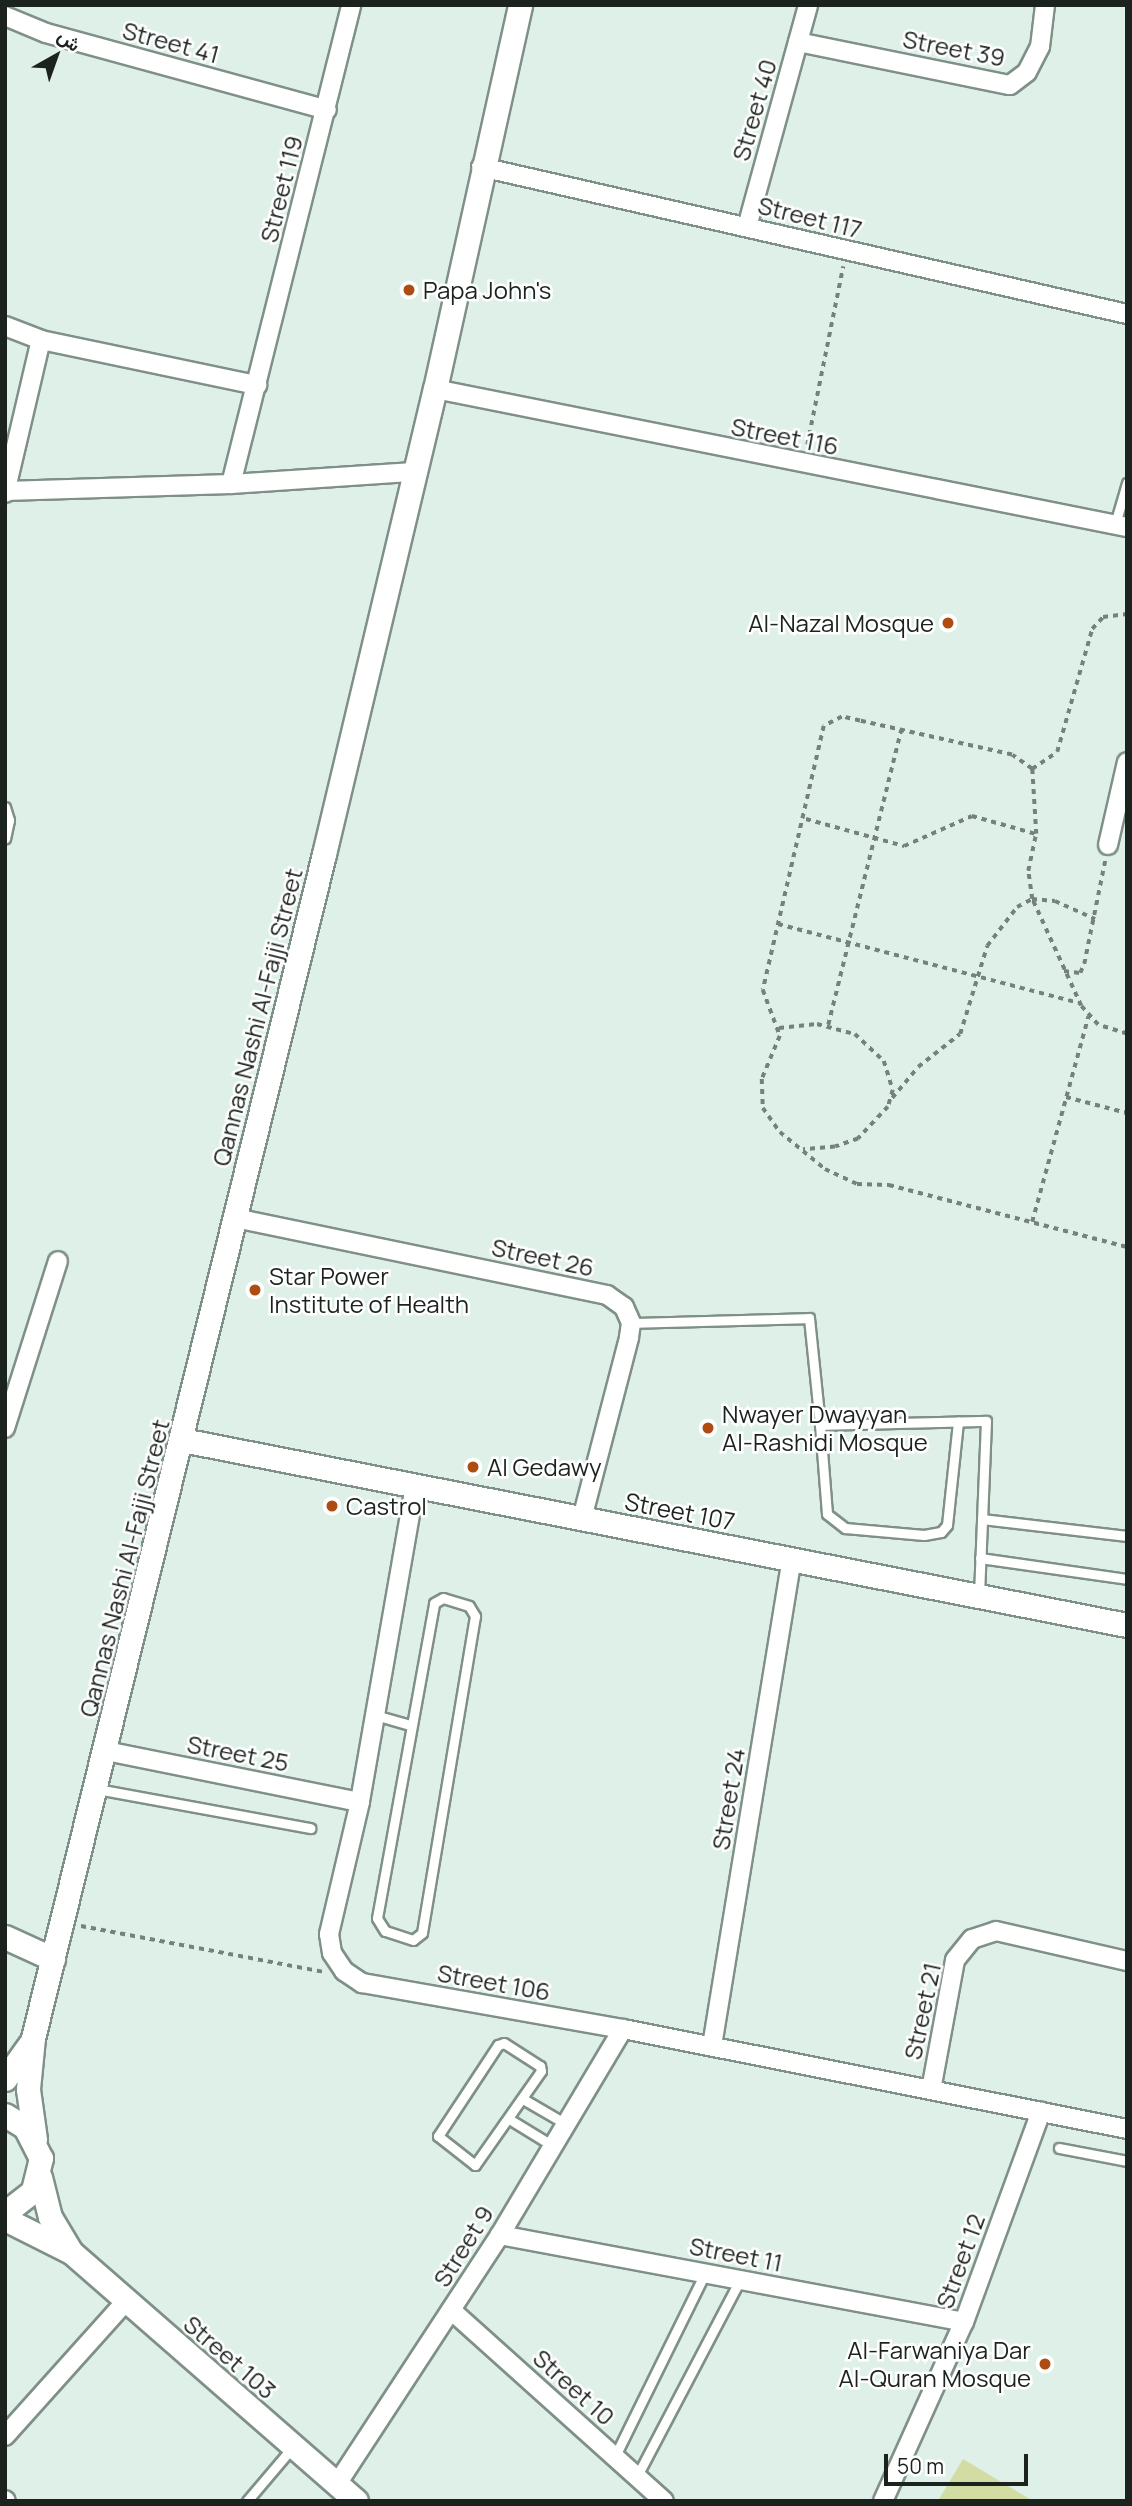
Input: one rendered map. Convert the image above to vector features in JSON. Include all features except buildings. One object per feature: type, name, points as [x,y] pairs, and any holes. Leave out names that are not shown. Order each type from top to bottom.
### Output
[{"type":"street","name":"Street 119","points":[[230,484],[327,110],[351,5]]},
{"type":"street","name":"Qannas Nashi Al-Fajji Street","points":[[40,2177],[41,2158],[35,2139],[28,2089],[33,2038],[97,1789],[435,389],[481,167],[520,5]]},
{"type":"street","name":"Street 40","points":[[747,227],[808,5]]},
{"type":"street","name":"Street 39","points":[[798,42],[1010,85],[1027,72],[1040,47],[1045,5]]},
{"type":"street","name":"Street 41","points":[[5,16],[46,33],[327,110]]},
{"type":"street","name":"Street 117","points":[[481,167],[1127,314]]},
{"type":"street","points":[[5,326],[41,340],[257,385]]},
{"type":"street","points":[[41,340],[5,491],[230,484],[414,472]]},
{"type":"street","name":"Street 116","points":[[435,389],[1121,526]]},
{"type":"street","points":[[1108,845],[1120,823],[1127,762]]},
{"type":"street","name":"Street 26","points":[[235,1218],[607,1295],[624,1307],[631,1323]]},
{"type":"street","points":[[5,1427],[58,1261]]},
{"type":"street","points":[[582,1519],[631,1323]]},
{"type":"street","name":"Street 107","points":[[182,1440],[1127,1625]]},
{"type":"street","points":[[344,1971],[332,1953],[329,1934],[360,1802],[415,1486]]},
{"type":"street","name":"Street 24","points":[[712,2046],[792,1559]]},
{"type":"street","name":"Street 25","points":[[106,1751],[360,1802]]},
{"type":"street","name":"Street 21","points":[[931,2090],[955,1960],[972,1939],[996,1931],[1127,1961]]},
{"type":"street","points":[[5,1937],[53,1959]]},
{"type":"street","name":"Street 106","points":[[344,1971],[362,1983],[623,2029],[1127,2129]]},
{"type":"street","name":"Street 9","points":[[337,2484],[500,2235],[623,2029]]},
{"type":"street","name":"Qannas Nashi Al-Fajji Street","points":[[5,2079],[33,2038]]},
{"type":"street","name":"Street 12","points":[[883,2501],[964,2322],[1041,2112]]},
{"type":"street","points":[[5,2115],[25,2127],[35,2139]]},
{"type":"street","points":[[5,2213],[23,2203],[40,2177]]},
{"type":"street","name":"Street 103","points":[[40,2177],[50,2217],[71,2252]]},
{"type":"street","name":"Street 103","points":[[5,2219],[71,2252],[356,2501]]},
{"type":"street","name":"Street 11","points":[[500,2235],[964,2322]]},
{"type":"street","points":[[5,2436],[126,2301]]},
{"type":"street","name":"Street 10","points":[[451,2310],[664,2501]]},
{"type":"lane","points":[[1121,526],[1127,483]]},
{"type":"lane","points":[[5,807],[9,820],[5,839]]},
{"type":"lane","points":[[631,1323],[809,1318],[827,1514],[845,1528],[924,1535],[941,1532],[947,1525],[958,1422]]},
{"type":"lane","points":[[820,1425],[986,1421],[978,1597]]},
{"type":"lane","points":[[982,1519],[1127,1536]]},
{"type":"lane","points":[[980,1558],[1127,1579]]},
{"type":"lane","points":[[443,1598],[470,1606],[475,1616],[422,1933],[413,1940],[385,1931],[377,1918],[409,1725],[433,1603],[443,1598]]},
{"type":"lane","points":[[375,1715],[409,1725]]},
{"type":"lane","points":[[97,1789],[310,1828]]},
{"type":"lane","points":[[500,2043],[540,2066],[523,2099],[478,2165],[438,2136],[500,2043]]},
{"type":"lane","points":[[523,2099],[566,2124]]},
{"type":"lane","points":[[509,2119],[553,2146]]},
{"type":"lane","points":[[1059,2148],[1127,2161]]},
{"type":"lane","points":[[615,2456],[705,2273]]},
{"type":"lane","points":[[637,2476],[740,2280]]},
{"type":"lane","points":[[247,2501],[293,2447]]},
{"type":"path","points":[[803,464],[847,252]]},
{"type":"path","points":[[1032,769],[1057,752],[1092,629],[1103,617],[1127,614]]},
{"type":"path","points":[[1032,769],[1012,755],[842,717],[831,719],[819,737],[806,818],[764,990],[779,1028],[761,1098],[771,1120],[801,1150],[825,1169],[857,1184],[889,1185],[1127,1247]]},
{"type":"path","points":[[828,1025],[901,730]]},
{"type":"path","points":[[1032,769],[1036,834],[1028,871],[1032,899],[1079,1003],[1088,1017],[1098,1025],[1127,1034]]},
{"type":"path","points":[[806,818],[873,839],[913,845],[957,819],[972,816],[1036,834]]},
{"type":"path","points":[[1064,971],[1080,973],[1095,919],[1108,845]]},
{"type":"path","points":[[801,1150],[835,1147],[858,1139],[918,1067],[960,1034],[975,976],[995,932],[1017,907],[1032,899],[1077,907],[1095,919]]},
{"type":"path","points":[[778,924],[1079,1003]]},
{"type":"path","points":[[1032,1222],[1088,1017]]},
{"type":"path","points":[[779,1028],[828,1025],[842,1028],[874,1049],[890,1076],[892,1098]]},
{"type":"path","points":[[1066,1097],[1127,1112]]},
{"type":"path","points":[[63,1922],[314,1973],[344,1971]]},
{"type":"green space","points":[[963,2459],[1033,2501],[938,2501]]},
{"type":"place","name":"Papa John's","points":[[409,290]]},
{"type":"place","name":"Al-Nazal Mosque","points":[[948,623]]},
{"type":"place","name":"Star Power Institute of Health","points":[[255,1290]]},
{"type":"place","name":"Nwayer Dwayyan Al-Rashidi Mosque","points":[[708,1428]]},
{"type":"place","name":"Al Gedawy","points":[[473,1467]]},
{"type":"place","name":"Castrol","points":[[332,1506]]},
{"type":"place","name":"Al-Farwaniya Dar Al-Quran Mosque","points":[[1045,2364]]}]
